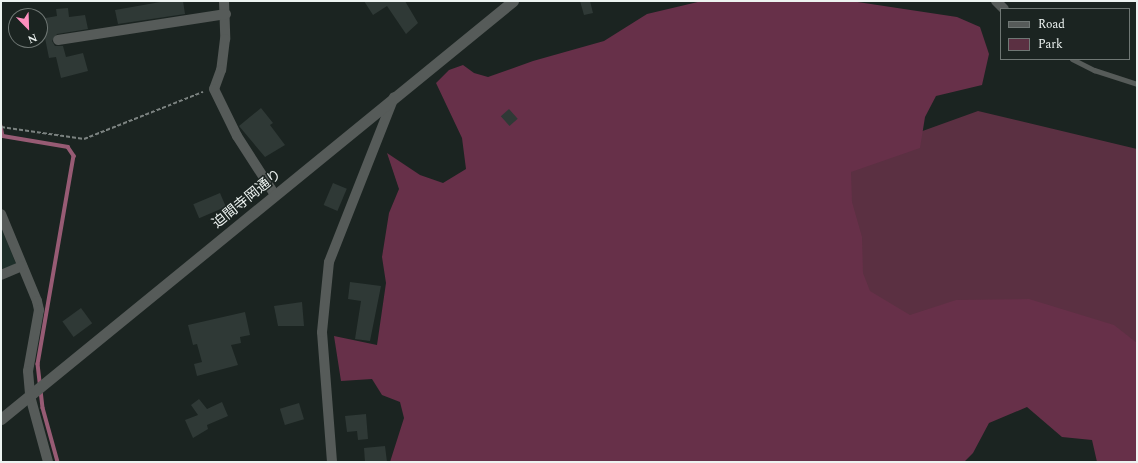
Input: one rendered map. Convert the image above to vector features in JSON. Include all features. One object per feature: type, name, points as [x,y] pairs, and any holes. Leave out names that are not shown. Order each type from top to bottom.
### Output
[{"type":"street","points":[[224,1],[226,14],[221,70],[214,89],[237,136],[275,195]]},
{"type":"street","name":"迫間寺岡通り","points":[[1,419],[513,1]]},
{"type":"street","points":[[58,40],[226,14]]},
{"type":"street","points":[[332,462],[322,332],[330,262],[394,98]]},
{"type":"street","points":[[1,214],[39,310],[28,371],[30,396],[48,462]]},
{"type":"street","points":[[1,275],[22,266]]},
{"type":"lane","points":[[1074,60],[1094,70],[1137,84]]},
{"type":"path","points":[[1,127],[84,139],[196,93],[214,89]]},
{"type":"shaded area","points":[[702,1],[851,1],[957,17],[980,27],[989,54],[982,85],[936,96],[925,117],[920,148],[851,172],[852,202],[862,237],[863,273],[870,291],[910,315],[956,300],[1029,299],[1114,325],[1137,343],[1137,462],[1097,462],[1092,440],[1062,437],[1027,407],[989,423],[973,453],[964,462],[390,462],[404,418],[400,402],[382,395],[372,379],[341,381],[334,336],[377,345],[386,283],[382,257],[389,213],[399,189],[387,153],[420,175],[443,183],[466,169],[462,138],[436,83],[449,70],[463,65],[474,73],[488,77],[533,61],[604,41],[647,14]]},
{"type":"shaded area","points":[[1,227],[16,264],[1,270]]},
{"type":"green space","points":[[978,111],[1137,149],[1137,442],[1069,386],[852,393],[820,168]]},
{"type":"building","points":[[166,1],[183,1],[185,14],[118,24],[115,10]]},
{"type":"building","points":[[364,1],[405,1],[418,23],[406,34],[387,6],[373,15]]},
{"type":"building","points":[[580,1],[590,1],[593,13],[584,15]]},
{"type":"building","points":[[68,8],[69,17],[85,15],[88,29],[57,34],[52,41],[55,46],[63,46],[66,57],[83,53],[88,71],[61,78],[56,57],[49,58],[47,48],[48,18],[57,16],[56,9]]},
{"type":"building","points":[[261,108],[273,123],[270,125],[285,145],[265,157],[239,126]]},
{"type":"building","points":[[509,109],[518,119],[510,126],[501,116]]},
{"type":"building","points":[[333,183],[347,189],[337,211],[324,205]]},
{"type":"building","points":[[220,193],[226,207],[199,218],[193,204]]},
{"type":"building","points":[[350,282],[381,286],[370,341],[355,339],[361,301],[348,299]]},
{"type":"building","points":[[302,302],[304,326],[278,326],[274,306]]},
{"type":"building","points":[[81,308],[92,323],[74,337],[62,322]]},
{"type":"building","points":[[245,312],[250,335],[240,337],[241,343],[231,345],[238,365],[197,376],[194,364],[202,362],[197,344],[193,345],[188,325]]},
{"type":"building","points":[[199,399],[207,409],[222,402],[228,416],[207,425],[208,429],[193,438],[185,420],[198,415],[191,405]]},
{"type":"building","points":[[299,403],[304,419],[285,425],[280,409]]},
{"type":"building","points":[[366,414],[368,439],[358,440],[357,431],[347,432],[345,416]]},
{"type":"building","points":[[385,446],[387,462],[365,462],[364,448]]},
{"type":"waterway","points":[[1,126],[3,136],[68,147],[74,156],[38,364],[43,408],[58,462]]}]
